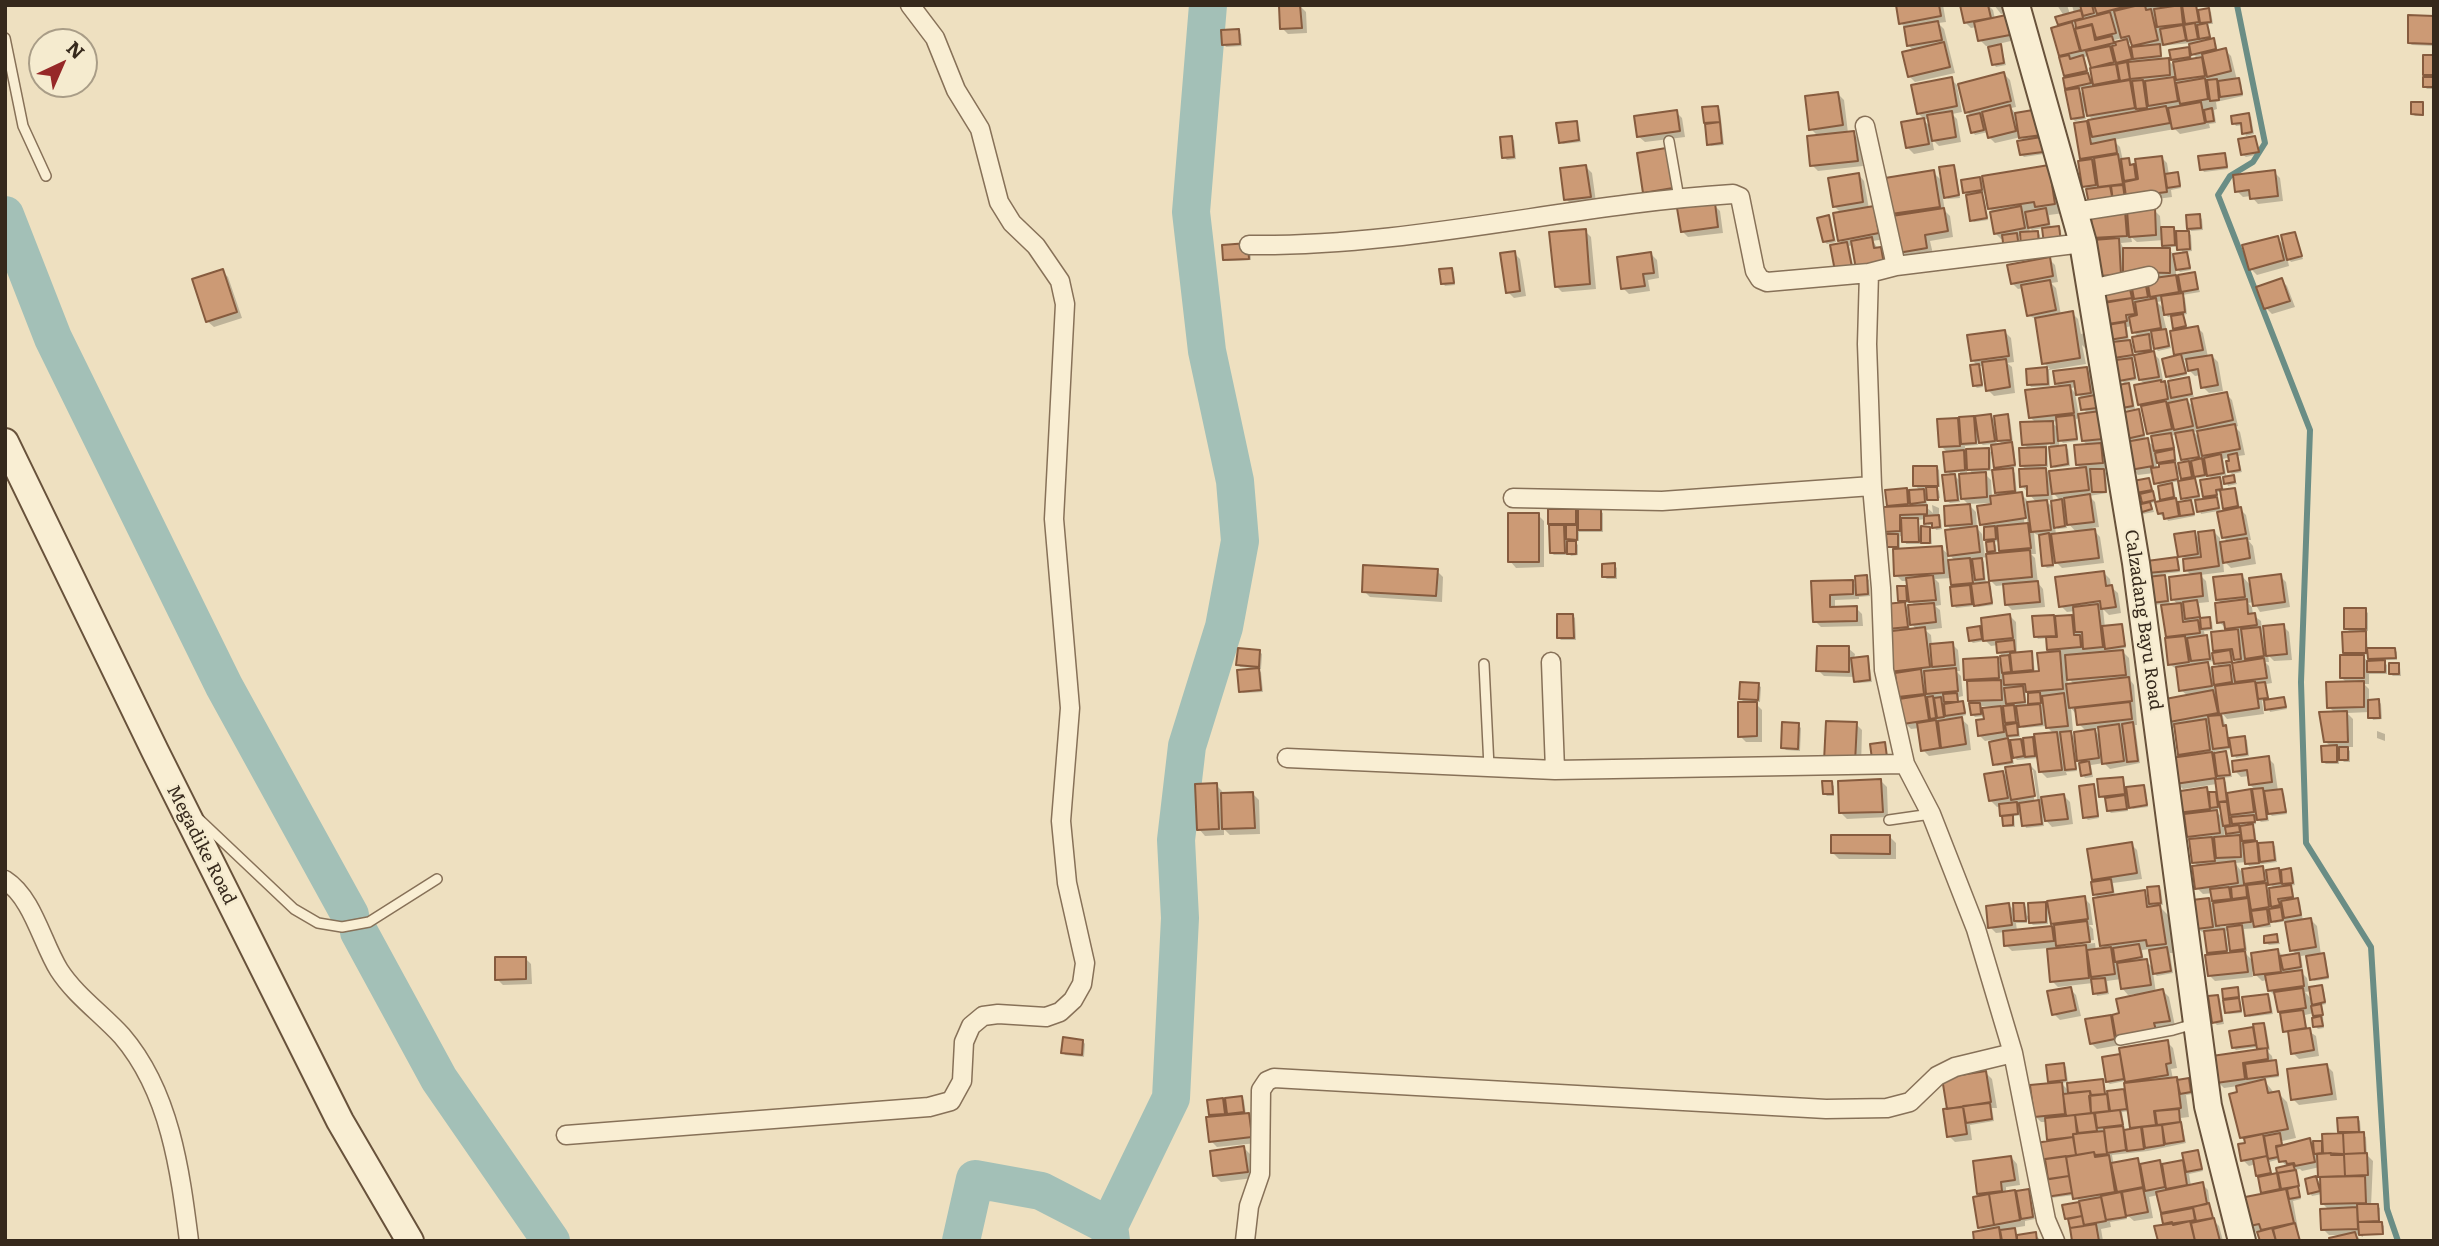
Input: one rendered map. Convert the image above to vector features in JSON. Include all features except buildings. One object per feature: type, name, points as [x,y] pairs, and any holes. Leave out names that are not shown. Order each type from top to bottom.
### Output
[{"type":"street","points":[[566,1135],[929,1107],[951,1101],[962,1081],[964,1042],[971,1026],[984,1016],[998,1014],[1046,1017],[1060,1012],[1073,1000],[1082,984],[1085,963],[1067,883],[1061,821],[1070,708],[1054,519],[1065,304],[1060,281],[1036,246],[1012,223],[999,202],[979,129],[956,90],[934,38],[910,5]]},
{"type":"street","name":"Calzadang Bayu Road","points":[[2016,5],[2083,243],[2136,563],[2208,1106],[2242,1241]]},
{"type":"street","points":[[1865,126],[1896,266]]},
{"type":"street","points":[[1249,245],[1296,245],[1402,235],[1679,198],[1733,194],[1740,197],[1755,271],[1760,279],[1767,282],[1869,273],[1896,266],[2083,243]]},
{"type":"street","points":[[2074,212],[2152,200]]},
{"type":"street","points":[[1869,273],[1867,344],[1872,486],[1881,588],[1884,670],[1906,764],[1931,814],[1976,929],[2013,1053],[2046,1220],[2055,1241]]},
{"type":"street","points":[[2091,289],[2149,276]]},
{"type":"street","name":"Megadike Road","points":[[5,442],[179,800],[340,1121],[410,1241]]},
{"type":"street","points":[[1513,498],[1662,501],[1872,486]]},
{"type":"street","points":[[1551,662],[1555,770]]},
{"type":"street","points":[[1287,758],[1555,770],[1906,764]]},
{"type":"street","points":[[5,880],[15,886],[40,928],[63,976],[122,1037],[142,1064],[156,1094],[178,1158],[189,1241]]},
{"type":"street","points":[[1245,1241],[1249,1206],[1260,1174],[1261,1090],[1267,1081],[1274,1078],[1826,1109],[1887,1108],[1910,1102],[1937,1076],[1955,1067],[2013,1053]]},
{"type":"lane","points":[[5,38],[23,126],[46,176]]},
{"type":"lane","points":[[1669,141],[1679,198]]},
{"type":"lane","points":[[1484,664],[1489,767]]},
{"type":"lane","points":[[179,800],[294,909],[317,923],[342,927],[369,922],[437,879]]},
{"type":"lane","points":[[1889,820],[1931,814]]},
{"type":"lane","points":[[2120,1040],[2196,1023]]},
{"type":"waterway","points":[[1109,1226],[1171,1098],[1180,918],[1176,840],[1187,746],[1224,627],[1240,541],[1235,481],[1207,351],[1191,212],[1208,5]]},
{"type":"waterway","points":[[2237,5],[2265,143],[2253,162],[2230,176],[2218,195],[2310,430],[2301,682],[2306,843],[2371,947],[2387,1209],[2398,1241]]},
{"type":"waterway","points":[[5,215],[53,338],[224,686],[350,915]]},
{"type":"waterway","points":[[359,932],[439,1079],[551,1241]]},
{"type":"waterway","points":[[961,1241],[975,1179],[1041,1191],[1109,1226],[1111,1241]]}]
